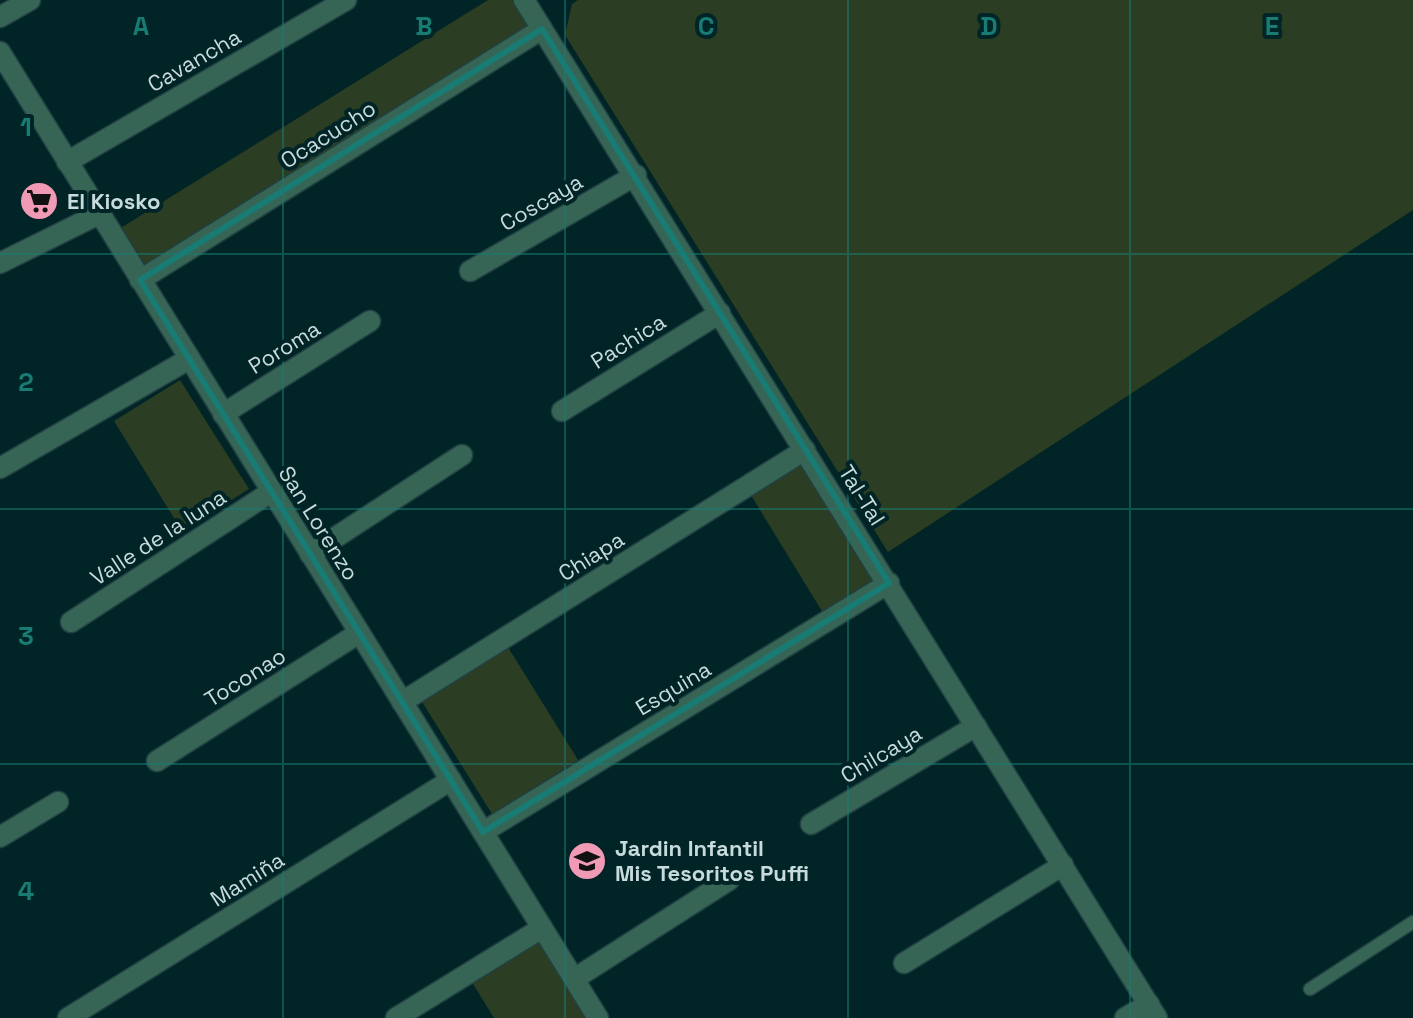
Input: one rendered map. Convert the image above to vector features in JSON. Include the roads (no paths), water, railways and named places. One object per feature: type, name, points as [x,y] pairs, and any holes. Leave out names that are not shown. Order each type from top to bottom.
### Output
[{"type":"street","points":[[0,17],[30,0]]},
{"type":"street","name":"Cavancha","points":[[67,162],[346,0]]},
{"type":"street","name":"Tal-Tal","points":[[524,0],[636,175],[1153,1011]]},
{"type":"street","name":"Ocacucho","points":[[140,280],[542,29]]},
{"type":"street","name":"San Lorenzo","points":[[0,52],[598,1018]]},
{"type":"street","name":"Coscaya","points":[[470,271],[636,175]]},
{"type":"street","points":[[0,263],[99,214]]},
{"type":"street","name":"Pachica","points":[[562,411],[720,313]]},
{"type":"street","name":"Poroma","points":[[223,414],[370,321]]},
{"type":"street","points":[[0,468],[189,359]]},
{"type":"street","name":"Chiapa","points":[[402,702],[805,450]]},
{"type":"street","points":[[310,554],[462,455]]},
{"type":"street","name":"Valle de la luna","points":[[71,622],[271,492]]},
{"type":"street","name":"Esquina","points":[[483,832],[889,583]]},
{"type":"street","name":"Toconao","points":[[157,761],[359,633]]},
{"type":"street","name":"Chilcaya","points":[[811,824],[976,726]]},
{"type":"street","name":"Mamiña","points":[[68,1018],[451,780]]},
{"type":"street","points":[[0,837],[58,802]]},
{"type":"street","points":[[904,963],[1063,865]]},
{"type":"street","points":[[574,979],[729,880]]},
{"type":"street","points":[[396,1018],[542,928]]},
{"type":"street","points":[[1125,1018],[1153,1011]]},
{"type":"lane","points":[[1310,989],[1413,922]]},
{"type":"place","name":"El Kiosko","points":[[39,201]]},
{"type":"place","name":"Jardin Infantil Mis Tesoritos Puffi","points":[[587,861]]}]
